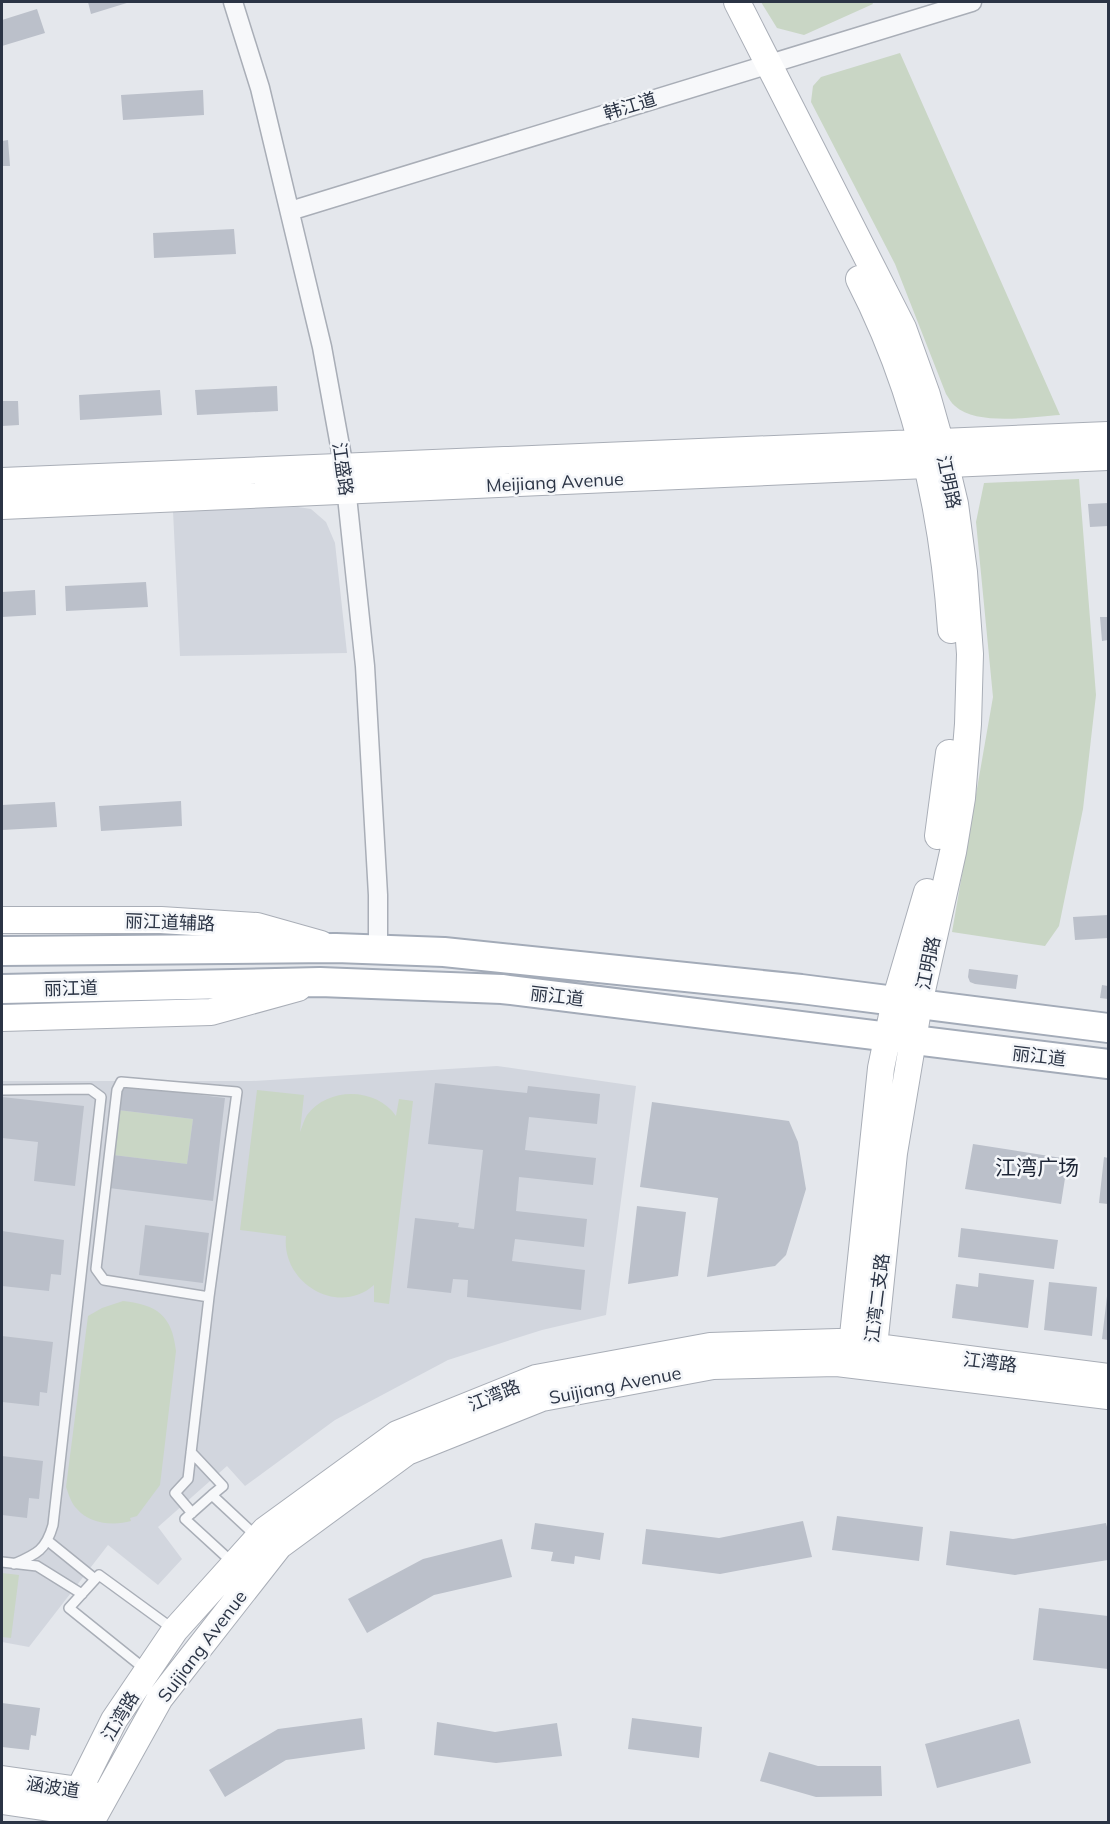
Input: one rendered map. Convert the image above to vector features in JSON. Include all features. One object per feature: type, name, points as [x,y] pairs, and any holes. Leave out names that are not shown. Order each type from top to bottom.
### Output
[{"type":"main road","name":"丽江道","points":[[2,951],[378,948],[505,958],[907,1002],[1108,1028]]},
{"type":"main road","name":"丽江道","points":[[2,989],[320,982],[502,989],[1108,1064]]},
{"type":"street","name":"江盛路","points":[[233,2],[260,88],[322,347],[345,480],[365,666],[378,896],[378,948]]},
{"type":"street","name":"江明路","points":[[718,2],[760,66]]},
{"type":"street","name":"江明路","points":[[737,2],[760,66],[898,363],[955,504],[964,572],[970,654],[968,724],[962,798],[957,831],[907,1002]]},
{"type":"street","name":"韩江道","points":[[290,211],[972,2]]},
{"type":"street","name":"Meijiang Avenue","points":[[2,506],[345,480],[934,453],[1108,435]]},
{"type":"street","name":"Meijiang Avenue","points":[[934,453],[1108,457]]},
{"type":"street","name":"Meijiang Avenue","points":[[2,481],[345,480]]},
{"type":"street","name":"丽江道辅路","points":[[2,920],[162,920],[257,926],[336,948]]},
{"type":"street","points":[[2,1018],[211,1012],[320,982]]},
{"type":"street","name":"江湾二支路","points":[[862,1352],[872,1149],[881,1068],[900,1038],[907,1002]]},
{"type":"street","name":"江湾路","points":[[84,1810],[114,1720],[175,1630],[265,1530],[396,1434],[536,1378],[710,1346],[838,1342],[862,1352],[1108,1377]]},
{"type":"street","name":"Suijiang Avenue","points":[[84,1810],[160,1698],[279,1546],[407,1452],[542,1398],[712,1366],[837,1363],[862,1352],[1108,1396]]},
{"type":"street","name":"涵波道","points":[[2,1779],[84,1810]]},
{"type":"street","name":"涵波道","points":[[2,1802],[84,1810]]},
{"type":"lane","points":[[192,1513],[175,1493],[188,1479],[209,1298],[237,1092],[121,1082],[117,1090],[96,1269],[104,1280],[209,1298]]},
{"type":"lane","points":[[2,1090],[90,1089],[101,1097],[52,1525],[48,1541],[34,1555],[14,1564]]},
{"type":"lane","points":[[191,1452],[223,1486],[185,1519],[234,1564]]},
{"type":"lane","points":[[212,1495],[258,1538]]},
{"type":"lane","points":[[48,1541],[95,1579]]},
{"type":"lane","points":[[2,1562],[37,1566],[82,1594]]},
{"type":"lane","points":[[148,1671],[69,1608],[99,1575],[175,1630]]},
{"type":"shaded area","points":[[298,507],[311,509],[326,522],[335,543],[347,653],[180,656],[173,511]]},
{"type":"shaded area","points":[[497,1066],[636,1086],[606,1315],[542,1330],[448,1360],[335,1420],[245,1486],[227,1466],[158,1527],[182,1559],[158,1585],[108,1545],[29,1647],[2,1642],[2,1081],[252,1081]]},
{"type":"green space","points":[[761,2],[872,2],[873,4],[804,35],[777,28]]},
{"type":"green space","points":[[900,53],[1060,415],[990,418],[965,412],[952,403],[946,394],[895,264],[811,102],[813,86],[821,77]]},
{"type":"green space","points":[[1079,479],[1096,695],[1083,809],[1059,926],[1045,946],[952,932],[993,697],[976,522],[984,483]]},
{"type":"green space","points":[[257,1090],[304,1095],[300,1132],[307,1115],[316,1106],[340,1095],[353,1094],[377,1100],[396,1116],[399,1099],[413,1101],[389,1304],[374,1302],[374,1285],[360,1294],[344,1297],[329,1296],[315,1290],[302,1281],[293,1268],[287,1253],[286,1236],[240,1230]]},
{"type":"green space","points":[[118,1110],[193,1119],[187,1164],[113,1155]]},
{"type":"green space","points":[[123,1301],[145,1305],[161,1314],[171,1329],[176,1351],[160,1485],[137,1516],[130,1518],[131,1521],[110,1523],[95,1521],[82,1514],[70,1499],[66,1487],[88,1316],[102,1308]]},
{"type":"green space","points":[[2,1573],[19,1575],[11,1638],[2,1637]]},
{"type":"building","points":[[88,2],[130,2],[91,14]]},
{"type":"building","points":[[37,9],[45,33],[2,46],[2,20]]},
{"type":"building","points":[[203,90],[204,115],[123,120],[121,95]]},
{"type":"building","points":[[8,140],[10,166],[2,166],[2,141]]},
{"type":"building","points":[[234,229],[236,254],[154,258],[153,233]]},
{"type":"building","points":[[277,386],[278,411],[197,415],[195,390]]},
{"type":"building","points":[[160,390],[162,415],[80,420],[79,395]]},
{"type":"building","points":[[2,401],[18,401],[19,425],[2,426]]},
{"type":"building","points":[[1108,503],[1108,526],[1090,527],[1088,504]]},
{"type":"building","points":[[146,582],[148,607],[66,611],[65,586]]},
{"type":"building","points":[[35,590],[36,615],[2,617],[2,592]]},
{"type":"building","points":[[1100,617],[1108,617],[1108,640],[1102,641]]},
{"type":"building","points":[[181,801],[182,826],[101,831],[99,806]]},
{"type":"building","points":[[55,802],[57,827],[2,830],[2,805]]},
{"type":"building","points":[[1108,915],[1108,938],[1075,940],[1073,917]]},
{"type":"building","points":[[969,969],[1018,975],[1016,989],[970,982]]},
{"type":"building","points":[[1102,985],[1108,986],[1108,999],[1100,998]]},
{"type":"building","points":[[435,1083],[527,1093],[528,1086],[600,1094],[597,1124],[529,1117],[525,1150],[596,1158],[593,1185],[519,1177],[516,1211],[587,1219],[584,1247],[515,1239],[512,1261],[585,1270],[581,1310],[467,1297],[468,1280],[453,1279],[451,1293],[407,1288],[415,1218],[459,1223],[458,1227],[474,1229],[483,1150],[428,1144]]},
{"type":"building","points":[[121,1085],[225,1098],[213,1201],[109,1188],[113,1155],[187,1164],[193,1119],[118,1110]]},
{"type":"building","points":[[2,1097],[84,1106],[75,1186],[34,1181],[38,1142],[2,1138]]},
{"type":"building","points":[[652,1102],[789,1121],[798,1142],[806,1189],[786,1255],[775,1266],[707,1277],[718,1198],[640,1187]]},
{"type":"building","points":[[973,1144],[1068,1159],[1061,1204],[965,1189]]},
{"type":"building","points":[[1104,1157],[1108,1158],[1108,1204],[1099,1203]]},
{"type":"building","points":[[637,1206],[686,1212],[678,1276],[628,1284]]},
{"type":"building","points":[[145,1225],[209,1233],[203,1283],[139,1275]]},
{"type":"building","points":[[961,1228],[1058,1240],[1054,1269],[958,1257]]},
{"type":"building","points":[[2,1231],[64,1240],[61,1275],[51,1274],[49,1291],[2,1286]]},
{"type":"building","points":[[979,1273],[1034,1280],[1028,1328],[952,1318],[956,1284],[978,1287]]},
{"type":"building","points":[[1049,1282],[1097,1287],[1092,1336],[1044,1330]]},
{"type":"building","points":[[1108,1296],[1108,1340],[1102,1339]]},
{"type":"building","points":[[2,1336],[53,1342],[47,1393],[40,1392],[39,1406],[2,1402]]},
{"type":"building","points":[[2,1456],[43,1461],[39,1499],[29,1498],[27,1518],[2,1515]]},
{"type":"building","points":[[837,1516],[923,1527],[919,1561],[832,1550]]},
{"type":"building","points":[[803,1521],[812,1557],[720,1574],[642,1564],[646,1529],[719,1538]]},
{"type":"building","points":[[535,1523],[604,1533],[600,1560],[575,1556],[574,1564],[551,1561],[553,1552],[531,1549]]},
{"type":"building","points":[[1106,1523],[1108,1560],[1015,1575],[946,1565],[950,1531],[1013,1539]]},
{"type":"building","points":[[502,1539],[512,1577],[434,1595],[367,1633],[348,1599],[423,1559]]},
{"type":"building","points":[[1039,1608],[1108,1616],[1108,1669],[1033,1660]]},
{"type":"building","points":[[2,1703],[40,1708],[36,1736],[31,1735],[29,1750],[2,1747]]},
{"type":"building","points":[[362,1718],[365,1749],[286,1760],[225,1797],[209,1770],[278,1729]]},
{"type":"building","points":[[632,1718],[702,1727],[699,1758],[628,1749]]},
{"type":"building","points":[[1019,1719],[1031,1763],[937,1788],[925,1744]]},
{"type":"building","points":[[437,1722],[495,1732],[557,1723],[562,1756],[496,1763],[434,1755]]},
{"type":"building","points":[[769,1752],[818,1766],[881,1766],[882,1796],[816,1797],[760,1781]]},
{"type":"district","name":"江湾广场","points":[[1037,1167]]}]
